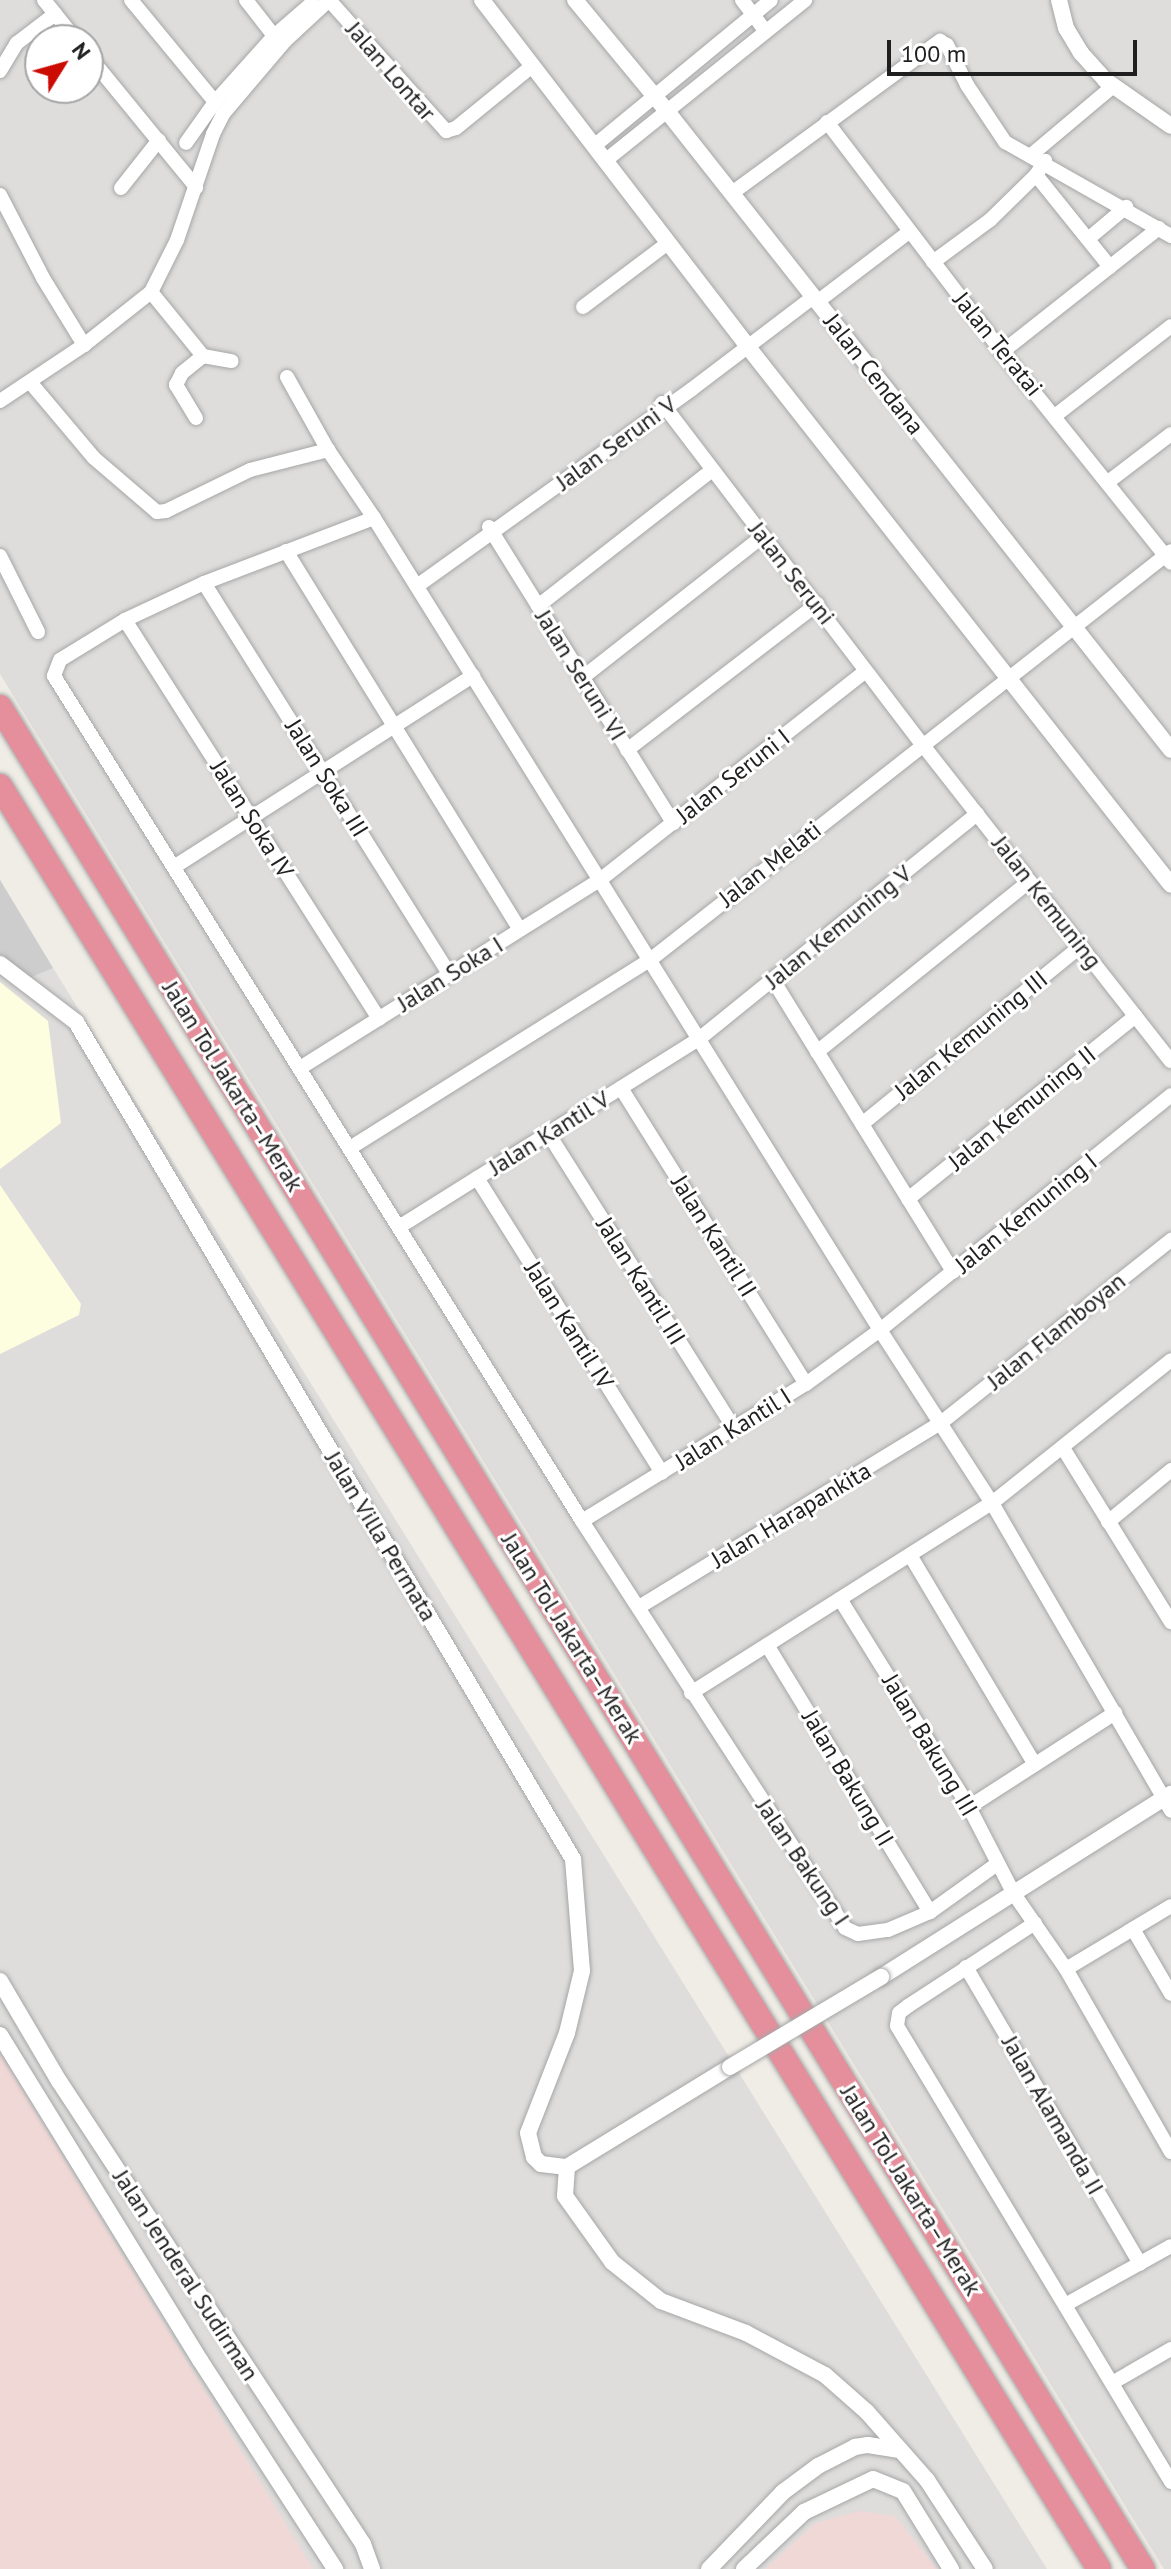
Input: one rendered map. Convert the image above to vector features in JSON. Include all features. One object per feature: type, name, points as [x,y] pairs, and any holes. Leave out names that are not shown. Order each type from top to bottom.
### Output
[{"type":"highway","name":"Jalan Tol Jakarta–Merak","points":[[0,707],[1143,2569]]},
{"type":"highway","name":"Jalan Tol Jakarta–Merak","points":[[0,786],[1099,2569]]},
{"type":"street","points":[[44,0],[63,24]]},
{"type":"street","points":[[131,0],[215,102]]},
{"type":"street","points":[[246,0],[274,36]]},
{"type":"street","points":[[186,143],[215,102],[274,36],[316,0]]},
{"type":"street","points":[[0,401],[84,345],[151,292],[177,240],[213,134],[223,114],[285,41],[329,0]]},
{"type":"street","name":"Jalan Lontar","points":[[329,0],[446,131],[456,128],[532,66]]},
{"type":"street","points":[[482,0],[746,344],[1171,885]]},
{"type":"street","name":"Jalan Cendana","points":[[575,0],[732,193],[1171,750]]},
{"type":"street","points":[[742,0],[765,31]]},
{"type":"street","points":[[594,146],[771,0]]},
{"type":"street","points":[[605,161],[805,0]]},
{"type":"street","points":[[1059,0],[1066,28],[1081,53],[1113,86],[1171,126]]},
{"type":"street","points":[[0,71],[17,43],[55,14]]},
{"type":"street","points":[[732,193],[940,41],[947,45],[967,85],[1005,142],[1045,161],[1165,232],[1110,267],[1002,352]]},
{"type":"street","points":[[704,55],[716,71]]},
{"type":"street","points":[[104,74],[196,187]]},
{"type":"street","points":[[1030,156],[1113,86]]},
{"type":"street","name":"Jalan Teratai","points":[[827,122],[1002,352],[1169,557]]},
{"type":"street","points":[[121,188],[159,140]]},
{"type":"street","points":[[933,262],[990,220],[1036,175],[1045,161]]},
{"type":"street","points":[[1036,175],[1110,267]]},
{"type":"street","points":[[0,195],[43,278],[84,345]]},
{"type":"street","points":[[1088,239],[1126,207]]},
{"type":"street","name":"Jalan Seruni V","points":[[415,583],[746,344],[909,232]]},
{"type":"street","points":[[583,307],[668,243]]},
{"type":"street","points":[[151,292],[203,356],[232,361]]},
{"type":"street","points":[[1056,415],[1171,326]]},
{"type":"street","points":[[196,418],[176,385],[182,373],[203,356]]},
{"type":"street","points":[[287,377],[328,450],[415,583],[880,1330],[942,1422],[1169,1801],[567,2167],[541,2164]]},
{"type":"street","points":[[30,382],[94,458],[157,512],[250,470],[328,450]]},
{"type":"street","name":"Jalan Seruni","points":[[664,405],[922,744]]},
{"type":"street","points":[[1108,482],[1171,434]]},
{"type":"street","points":[[538,606],[712,470]]},
{"type":"street","points":[[125,620],[204,583],[374,518]]},
{"type":"street","name":"Jalan Seruni VI","points":[[490,530],[673,823]]},
{"type":"street","points":[[582,678],[763,536]]},
{"type":"street","points":[[286,551],[520,930]]},
{"type":"street","points":[[0,556],[38,632]]},
{"type":"street","name":"Jalan Melati","points":[[350,1148],[650,960],[922,744],[1169,557]]},
{"type":"street","name":"Jalan Soka III","points":[[204,583],[449,974]]},
{"type":"street","points":[[627,750],[817,604]]},
{"type":"street","name":"Jalan Soka IV","points":[[125,620],[379,1019]]},
{"type":"street","name":"Jalan Bakung I","points":[[125,620],[60,660],[54,676],[582,1521],[845,1928],[858,1934],[888,1930],[930,1912],[997,1864]]},
{"type":"street","name":"Jalan Seruni I","points":[[600,880],[866,671]]},
{"type":"street","points":[[174,867],[473,676]]},
{"type":"street","name":"Jalan Kemuning","points":[[922,744],[1171,1061]]},
{"type":"street","name":"Jalan Kemuning V","points":[[699,1039],[977,814]]},
{"type":"street","name":"Jalan Soka I","points":[[300,1068],[600,880]]},
{"type":"street","points":[[817,1052],[1030,881]]},
{"type":"street","name":"Jalan Kemuning III","points":[[862,1124],[1081,946]]},
{"type":"street","name":"Jalan Villa Permata","points":[[0,964],[76,1022],[573,1859],[582,1971],[567,2033],[528,2133],[534,2157],[612,2262],[661,2301],[746,2333],[825,2375],[867,2412],[947,2509],[985,2569]]},
{"type":"street","points":[[773,980],[953,1272]]},
{"type":"street","name":"Jalan Kemuning II","points":[[908,1199],[1136,1016]]},
{"type":"street","name":"Jalan Kantil V","points":[[399,1227],[699,1039]]},
{"type":"street","name":"Jalan Kantil II","points":[[621,1088],[806,1384]]},
{"type":"street","name":"Jalan Kemuning I","points":[[880,1330],[1171,1095]]},
{"type":"street","name":"Jalan Kantil III","points":[[548,1133],[734,1428]]},
{"type":"street","name":"Jalan Kantil IV","points":[[477,1178],[662,1473]]},
{"type":"street","name":"Jalan Flamboyan","points":[[942,1422],[1171,1240]]},
{"type":"street","name":"Jalan Kantil I","points":[[582,1521],[806,1384],[880,1330]]},
{"type":"street","points":[[691,1693],[992,1503],[1171,1360]]},
{"type":"street","name":"Jalan Harapankita","points":[[639,1607],[942,1422]]},
{"type":"street","points":[[1063,1448],[1171,1622]]},
{"type":"street","points":[[1108,1522],[1171,1470]]},
{"type":"street","points":[[910,1555],[1035,1765]]},
{"type":"street","name":"Jalan Bakung III","points":[[840,1599],[969,1807],[1014,1894],[1066,1969],[1171,2152]]},
{"type":"street","name":"Jalan Bakung II","points":[[767,1645],[930,1912]]},
{"type":"street","points":[[969,1807],[1115,1713]]},
{"type":"street","points":[[1066,1969],[1171,1906]]},
{"type":"street","points":[[1035,1923],[899,2013],[897,2026],[1171,2482]]},
{"type":"street","points":[[1133,1929],[1171,1994]]},
{"type":"street","name":"Jalan Alamanda II","points":[[966,1967],[1140,2264]]},
{"type":"street","name":"Jalan Jenderal Sudirman","points":[[0,1981],[59,2081],[363,2544],[372,2569]]},
{"type":"street","name":"Jalan Jenderal Sudirman","points":[[0,2035],[158,2293],[335,2569]]},
{"type":"street","points":[[565,2196],[567,2167]]},
{"type":"street","points":[[1065,2305],[1171,2246]]},
{"type":"street","points":[[1112,2383],[1171,2349]]},
{"type":"street","points":[[709,2569],[783,2492],[818,2466],[855,2447],[868,2445],[900,2450]]},
{"type":"street","points":[[744,2569],[804,2512],[873,2479],[888,2482],[903,2491],[951,2569]]},
{"type":"street","points":[[363,2544],[382,2569]]},
{"type":"shaded area","points":[[0,0],[1171,0],[1171,2569],[1164,2569],[0,674]]},
{"type":"shaded area","points":[[0,880],[53,968],[1047,2569],[0,2569]]},
{"type":"shaded area","points":[[0,880],[53,968],[29,978],[0,957]]},
{"type":"shaded area","points":[[0,982],[48,1021],[61,1123],[0,1169]]},
{"type":"shaded area","points":[[0,1185],[81,1304],[79,1315],[0,1354]]},
{"type":"shaded area","points":[[0,2054],[313,2569],[0,2569]]},
{"type":"shaded area","points":[[860,2511],[895,2516],[937,2569],[765,2569],[816,2523]]}]
